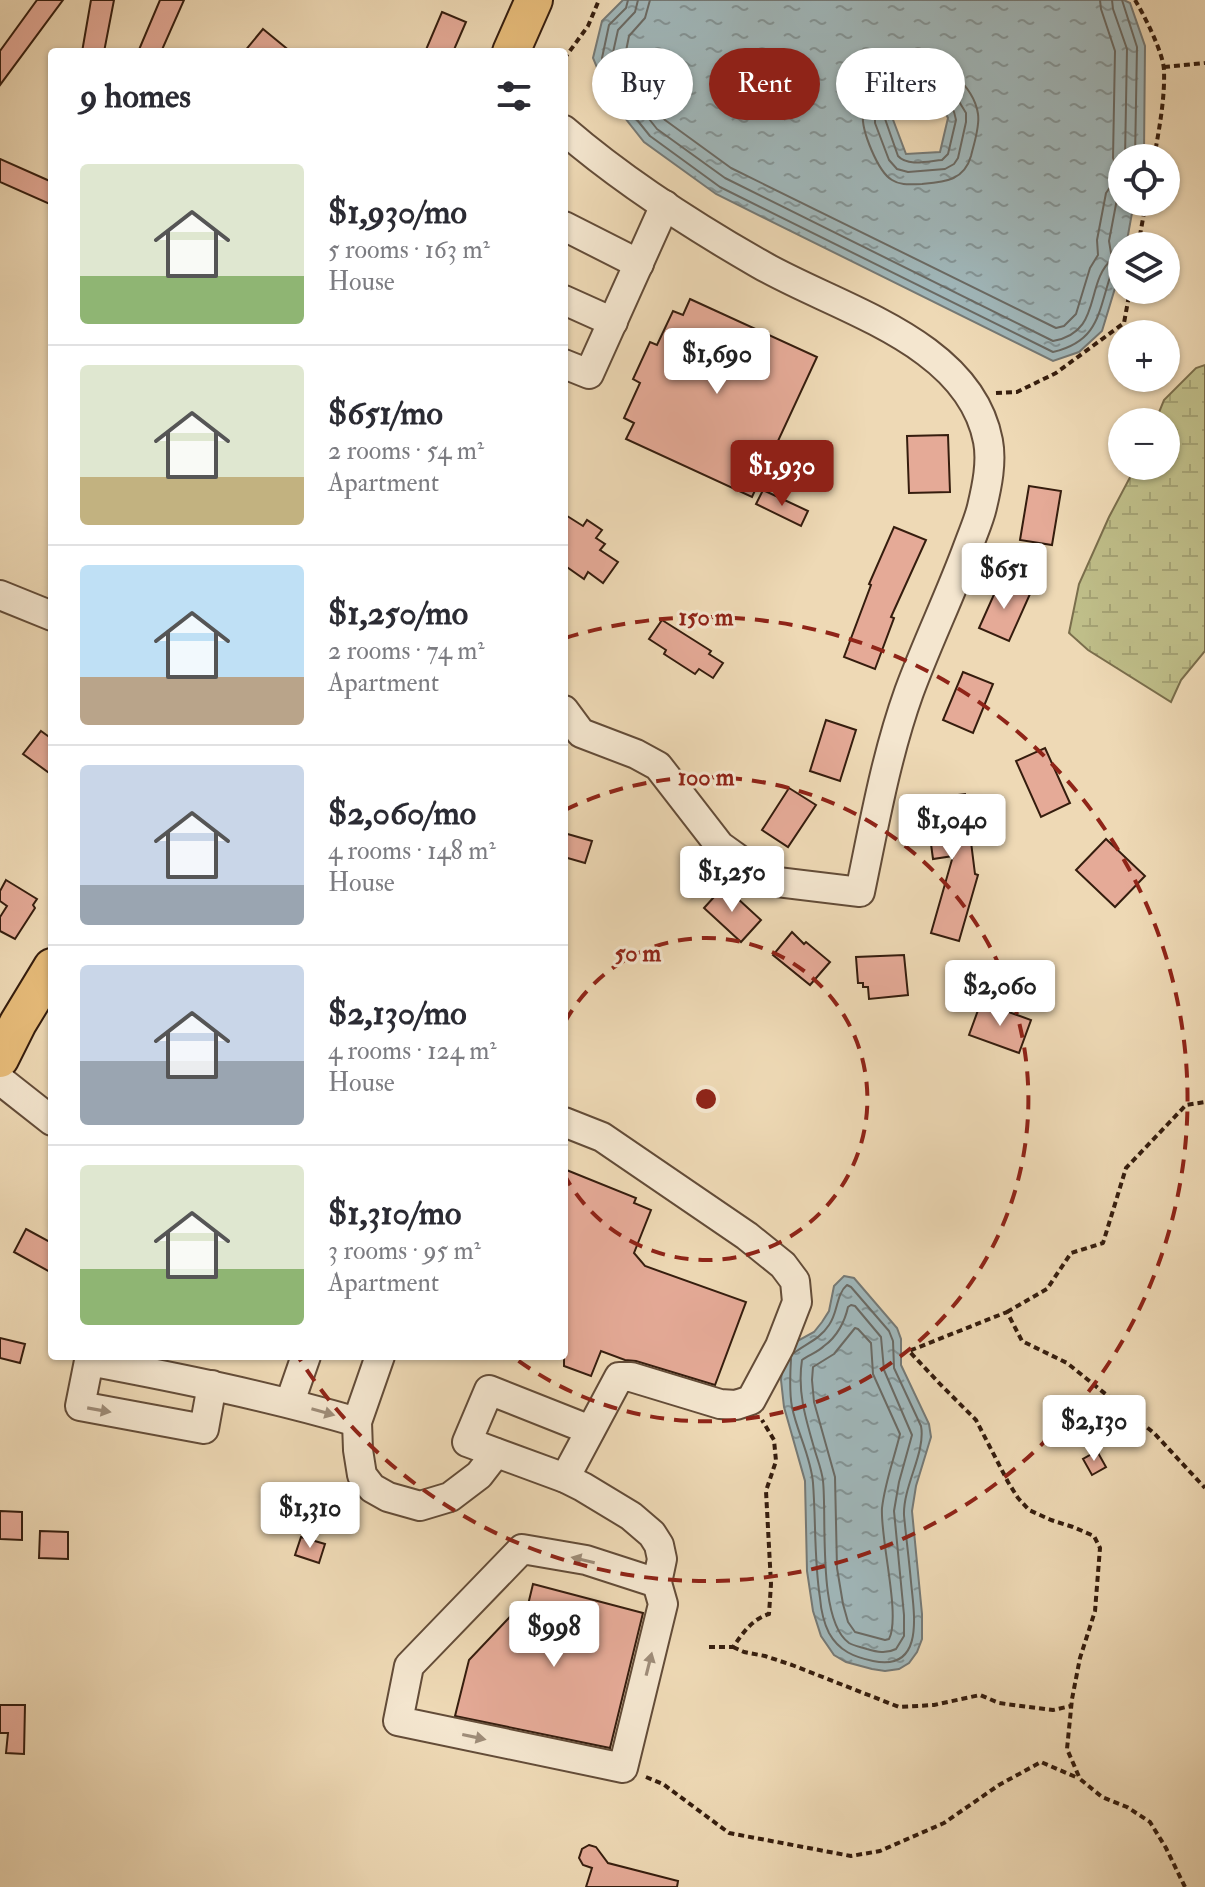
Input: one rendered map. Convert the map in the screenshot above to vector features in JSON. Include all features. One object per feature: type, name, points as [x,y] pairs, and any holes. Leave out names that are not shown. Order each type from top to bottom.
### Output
[{"type":"main road","points":[[513,48],[532,0]]},
{"type":"main road","points":[[0,1059],[48,974]]},
{"type":"street","points":[[568,137],[665,205],[760,265],[890,327],[925,349],[955,377],[978,410],[988,442],[989,474],[982,509],[897,730],[860,892],[769,881],[720,846],[658,766],[581,733],[568,715]]},
{"type":"street","points":[[568,366],[589,374],[665,205]]},
{"type":"street","points":[[568,228],[639,264]]},
{"type":"street","points":[[568,302],[613,322]]},
{"type":"street","points":[[0,595],[48,614]]},
{"type":"street","points":[[0,1080],[48,1118]]},
{"type":"street","points":[[565,1478],[619,1377],[631,1377],[720,1404],[736,1405],[751,1400],[780,1346],[797,1302],[795,1281],[783,1265],[747,1236],[602,1137],[568,1124]]},
{"type":"street","points":[[290,1402],[305,1360]]},
{"type":"street","points":[[379,1360],[357,1422],[362,1475],[372,1488],[388,1497],[420,1506],[450,1497],[479,1475],[496,1453]]},
{"type":"street","points":[[212,1385],[290,1402],[357,1422]]},
{"type":"street","points":[[590,1430],[489,1390],[467,1442],[583,1487],[631,1516],[652,1534],[659,1545],[662,1559],[657,1583],[663,1604],[623,1768],[398,1721],[409,1666],[522,1549],[586,1560],[657,1583]]},
{"type":"path","points":[[568,54],[588,26],[599,0]]},
{"type":"path","points":[[1135,0],[1146,19],[1164,67],[1156,144]]},
{"type":"path","points":[[1164,67],[1205,63]]},
{"type":"path","points":[[969,398],[1017,392],[1056,373],[1124,323],[1127,304]]},
{"type":"path","points":[[1080,1779],[1067,1749],[1080,1658],[1095,1611],[1100,1548],[1094,1536],[1029,1510],[1008,1482],[976,1420],[909,1351],[1007,1312],[1047,1289],[1071,1253],[1103,1243],[1126,1168],[1186,1105],[1205,1102]]},
{"type":"path","points":[[1007,1312],[1022,1341],[1067,1363],[1154,1433],[1205,1488]]},
{"type":"path","points":[[733,1647],[758,1617],[769,1614],[771,1584],[766,1491],[776,1461],[774,1440],[751,1400]]},
{"type":"path","points":[[709,1647],[733,1647],[765,1656],[899,1707],[934,1705],[980,1695],[999,1703],[1053,1710],[1071,1706]]},
{"type":"path","points":[[623,1768],[663,1784],[729,1833],[851,1856],[880,1851],[944,1823],[999,1785],[1041,1762],[1080,1779],[1102,1797],[1127,1807],[1150,1822],[1185,1887]]},
{"type":"green space","points":[[1205,365],[1205,651],[1181,680],[1171,702],[1088,650],[1069,633],[1079,584],[1129,480],[1180,480],[1180,408],[1161,408],[1172,392],[1180,392],[1180,384],[1196,368]]},
{"type":"water","points":[[623,0],[1124,0],[1130,3],[1145,46],[1144,144],[1108,144],[1108,216],[1131,216],[1129,232],[1108,232],[1110,304],[1102,331],[1079,352],[1053,361],[716,194],[644,142],[627,120],[693,120],[693,48],[595,48],[602,21]]},
{"type":"water","points":[[844,1276],[854,1278],[897,1328],[901,1339],[901,1365],[929,1424],[931,1437],[912,1511],[922,1639],[909,1663],[899,1669],[885,1671],[846,1662],[834,1655],[821,1636],[813,1611],[807,1571],[805,1481],[784,1407],[781,1380],[784,1354],[790,1345],[814,1332],[822,1322],[829,1311],[834,1286]]},
{"type":"building","points":[[37,0],[63,0],[0,85],[0,51]]},
{"type":"building","points":[[91,0],[114,0],[105,48],[83,48]]},
{"type":"building","points":[[160,0],[184,0],[163,48],[140,48]]},
{"type":"building","points":[[442,12],[466,22],[455,48],[427,48]]},
{"type":"building","points":[[263,29],[286,48],[247,48]]},
{"type":"building","points":[[0,159],[48,180],[48,203],[0,182]]},
{"type":"building","points":[[690,299],[817,357],[752,497],[626,439],[634,423],[624,418],[640,383],[633,379],[650,342],[657,345],[673,311],[683,315]]},
{"type":"building","points":[[948,435],[950,492],[909,493],[907,436]]},
{"type":"building","points":[[1029,486],[1061,491],[1052,545],[1020,540]]},
{"type":"building","points":[[763,490],[808,511],[801,526],[756,504]]},
{"type":"building","points":[[568,517],[583,526],[587,520],[602,530],[596,538],[605,544],[600,550],[618,562],[603,583],[588,572],[584,579],[568,568]]},
{"type":"building","points":[[894,527],[926,540],[891,617],[894,618],[875,669],[844,657],[869,584]]},
{"type":"building","points":[[1000,581],[1030,594],[1009,641],[979,628]]},
{"type":"building","points":[[662,620],[711,651],[709,654],[723,663],[713,678],[699,669],[695,674],[664,654],[666,650],[649,639]]},
{"type":"building","points":[[963,672],[993,684],[973,733],[943,720]]},
{"type":"building","points":[[826,720],[856,730],[840,781],[810,771]]},
{"type":"building","points":[[41,731],[48,736],[48,772],[23,754]]},
{"type":"building","points":[[1045,748],[1070,803],[1041,817],[1016,761]]},
{"type":"building","points":[[789,788],[816,805],[788,847],[762,830]]},
{"type":"building","points":[[965,794],[975,874],[978,875],[959,941],[931,933],[953,856],[933,859],[925,799]]},
{"type":"building","points":[[568,834],[592,841],[585,863],[568,858]]},
{"type":"building","points":[[1106,839],[1145,876],[1115,907],[1076,870]]},
{"type":"building","points":[[6,880],[37,899],[33,905],[35,908],[15,939],[0,931],[0,917],[7,906],[0,901],[0,891]]},
{"type":"building","points":[[724,886],[761,920],[741,942],[704,908]]},
{"type":"building","points":[[792,932],[830,962],[810,985],[773,955]]},
{"type":"building","points":[[904,955],[908,995],[869,999],[868,987],[858,983],[856,957]]},
{"type":"building","points":[[981,1002],[1031,1020],[1019,1053],[969,1035]]},
{"type":"building","points":[[568,1171],[636,1198],[634,1203],[651,1210],[634,1253],[645,1266],[746,1302],[715,1385],[601,1351],[591,1376],[564,1366],[564,1360],[568,1360]]},
{"type":"building","points":[[26,1229],[48,1241],[48,1271],[14,1252]]},
{"type":"building","points":[[0,1338],[25,1344],[20,1363],[0,1358]]},
{"type":"building","points":[[1097,1451],[1106,1467],[1092,1475],[1083,1459]]},
{"type":"building","points":[[0,1511],[22,1512],[22,1540],[0,1539]]},
{"type":"building","points":[[40,1531],[68,1532],[68,1559],[39,1558]]},
{"type":"building","points":[[301,1537],[325,1544],[319,1563],[295,1555]]},
{"type":"building","points":[[533,1584],[643,1613],[610,1748],[455,1716],[469,1660],[522,1604],[527,1609]]},
{"type":"building","points":[[0,1705],[25,1705],[24,1754],[6,1753],[8,1733],[0,1733]]},
{"type":"building","points":[[589,1845],[596,1847],[608,1863],[678,1881],[677,1887],[586,1887],[592,1868],[583,1865],[579,1858],[582,1849]]}]
